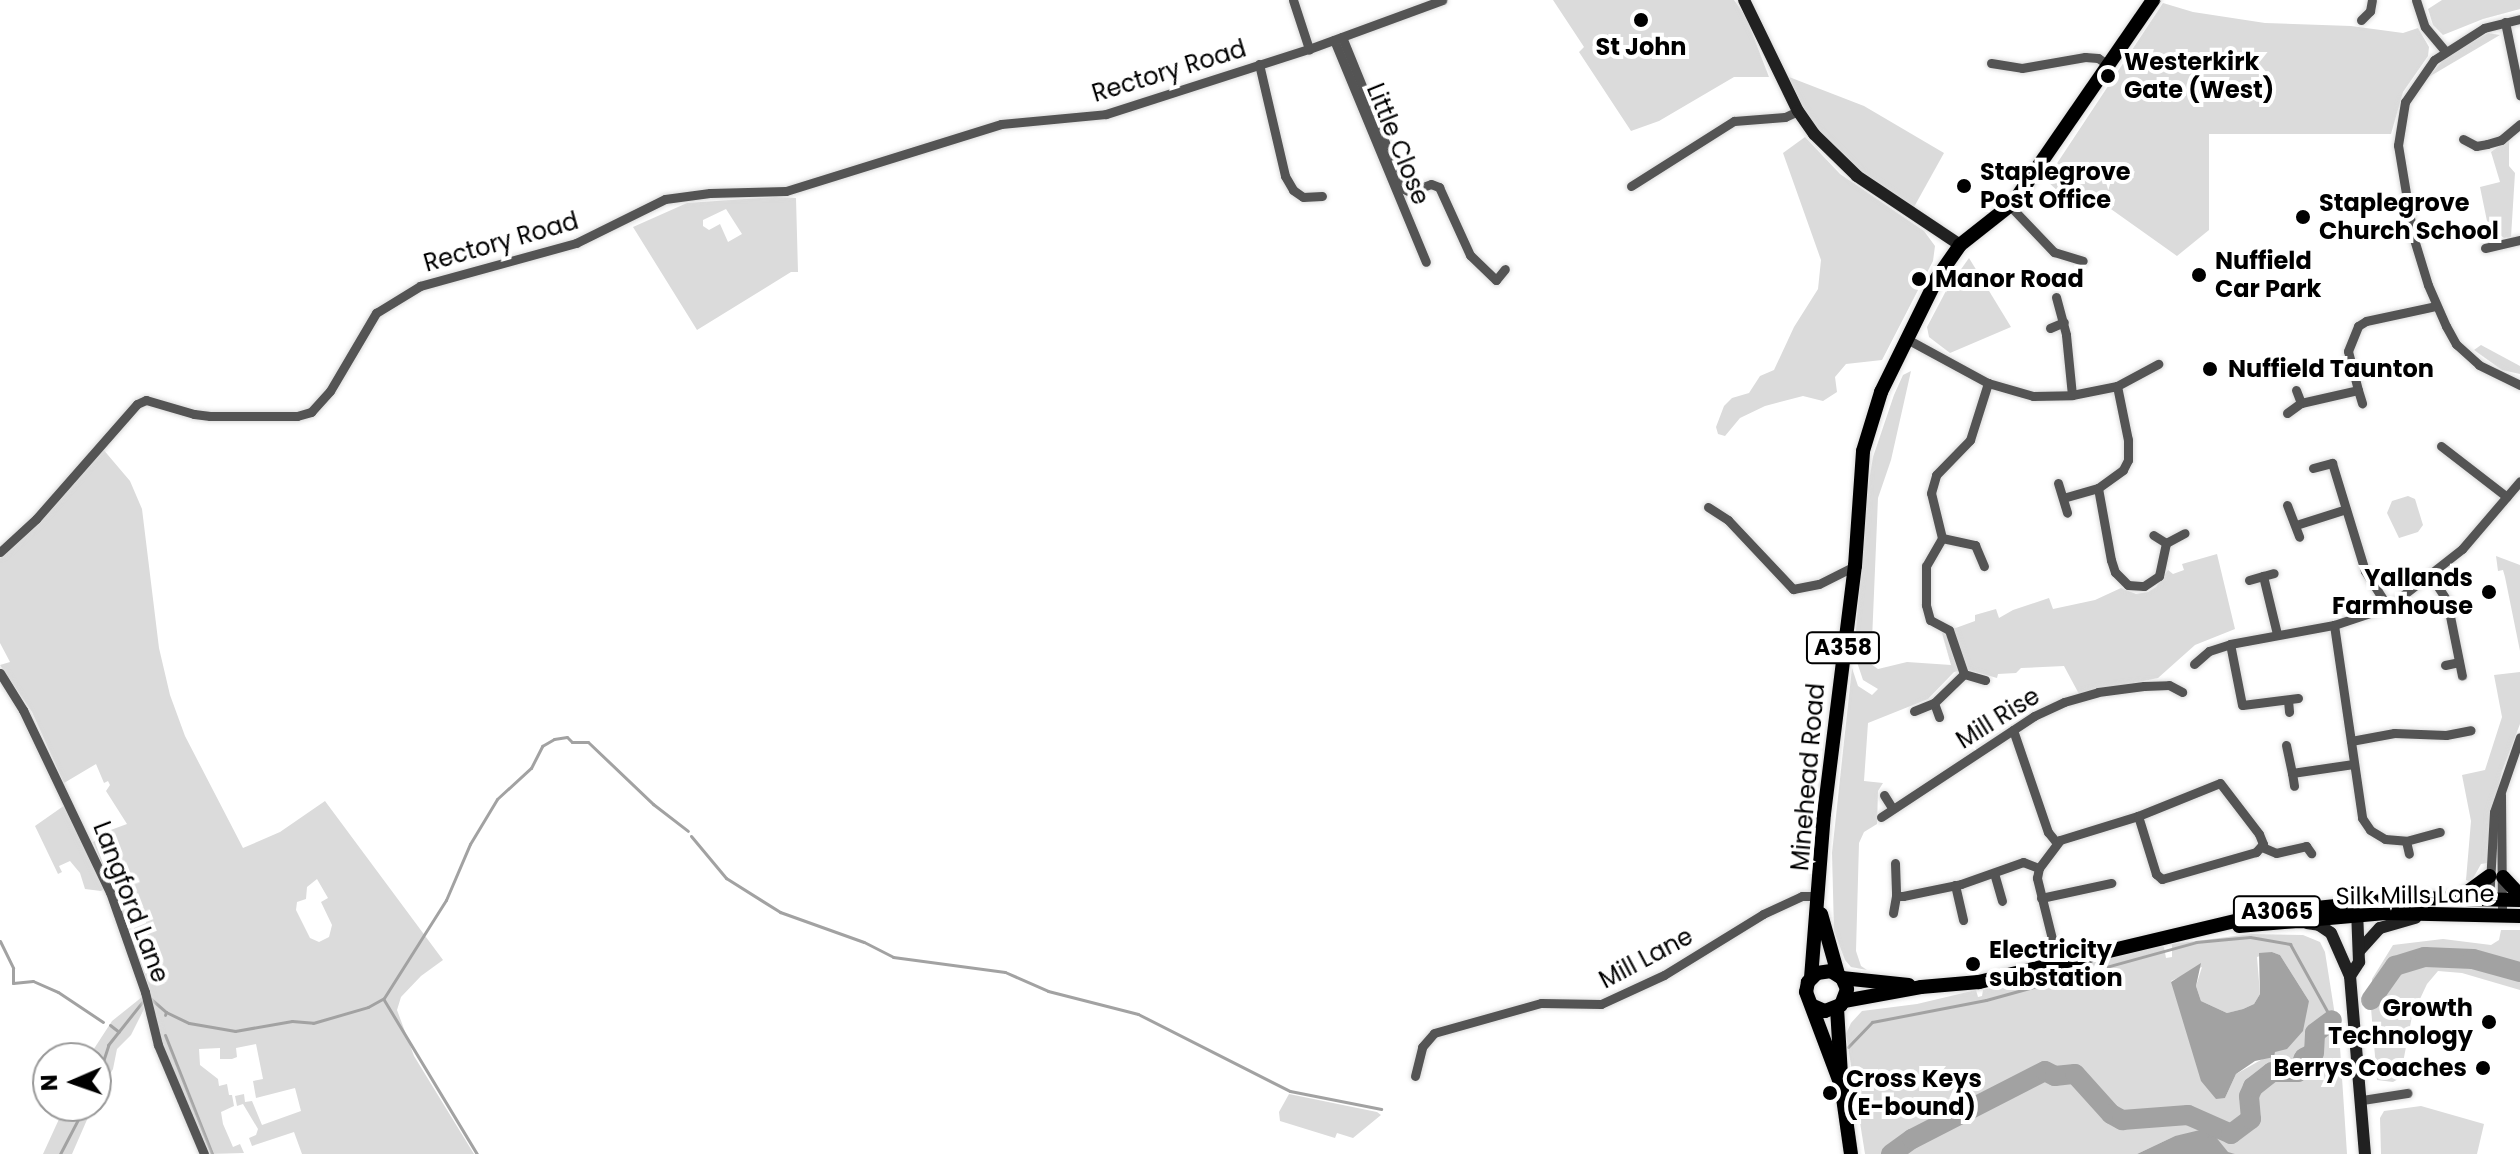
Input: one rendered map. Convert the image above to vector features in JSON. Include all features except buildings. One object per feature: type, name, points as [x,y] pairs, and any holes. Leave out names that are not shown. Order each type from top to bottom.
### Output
[{"type":"main road","name":"A358","points":[[1960,245],[2010,206],[2040,167],[2153,0]]},
{"type":"main road","name":"Minehead Road","points":[[1811,978],[1824,814],[1855,566],[1863,451],[1881,392],[1905,338],[1937,278],[1960,245]]},
{"type":"main road","points":[[2458,898],[2496,877],[2520,897]]},
{"type":"main road","name":"Silk Mills Lane","points":[[1841,1004],[1921,987],[1979,982],[2268,913],[2340,910],[2458,898],[2520,897]]},
{"type":"main road","name":"Minehead Road","points":[[1819,901],[1840,976]]},
{"type":"main road","name":"Silk Mills Lane","points":[[2357,908],[2520,916]]},
{"type":"main road","name":"Silk Mills Lane","points":[[2215,925],[2295,922],[2340,910]]},
{"type":"main road","points":[[1811,978],[1824,971],[1840,976]]},
{"type":"main road","name":"A358","points":[[1840,976],[1847,989],[1841,1004],[1841,1085],[1851,1154]]},
{"type":"main road","name":"Silk Mills Lane","points":[[1840,976],[1921,987]]},
{"type":"main road","name":"A358","points":[[1811,978],[1806,992],[1841,1085]]},
{"type":"main road","points":[[1813,1006],[1825,1011],[1841,1004]]},
{"type":"street","points":[[1293,0],[1309,49]]},
{"type":"street","name":"Rectory Road","points":[[0,552],[36,519],[137,404],[146,400],[210,416],[297,416],[311,412],[322,403],[376,313],[420,286],[576,243],[665,199],[710,193],[786,191],[979,129],[1021,121],[1106,114],[1309,49],[1442,0]]},
{"type":"street","points":[[1744,0],[1798,111],[1837,159],[1857,176],[1960,245]]},
{"type":"street","points":[[2361,20],[2370,11],[2372,0]]},
{"type":"street","points":[[2416,0],[2425,27],[2445,51]]},
{"type":"street","points":[[2520,19],[2466,37],[2445,51],[2415,83],[2405,102],[2399,133],[2399,158],[2408,214],[2436,306],[2456,344],[2468,357],[2490,372],[2520,385]]},
{"type":"street","points":[[2505,22],[2520,95]]},
{"type":"street","points":[[1338,39],[1404,189],[1410,192],[1431,184],[1439,187],[1470,255],[1496,280],[1505,269]]},
{"type":"street","name":"Little Close","points":[[1338,39],[1426,262]]},
{"type":"street","points":[[1991,63],[2022,68],[2085,57],[2098,58],[2107,64]]},
{"type":"street","points":[[1259,64],[1285,176],[1293,190],[1303,197],[1322,196]]},
{"type":"street","points":[[1631,186],[1734,121],[1785,117],[1798,111]]},
{"type":"street","points":[[2463,139],[2476,146],[2487,144],[2501,140],[2520,124]]},
{"type":"street","points":[[2010,206],[2054,252],[2083,261]]},
{"type":"street","points":[[2491,233],[2490,246],[2520,240]]},
{"type":"street","points":[[2056,297],[2064,322],[2072,395]]},
{"type":"street","points":[[2362,403],[2348,351],[2358,326],[2366,321],[2436,306]]},
{"type":"street","points":[[2050,328],[2064,322]]},
{"type":"street","points":[[1905,338],[1988,383],[2033,396],[2072,395],[2117,386],[2158,364]]},
{"type":"street","points":[[1964,674],[1949,630],[1930,620],[1926,605],[1926,566],[1942,538],[1932,484],[1936,475],[1970,440],[1988,383]]},
{"type":"street","points":[[2063,498],[2098,488],[2123,470],[2128,460],[2128,440],[2117,386]]},
{"type":"street","points":[[2296,390],[2301,403]]},
{"type":"street","points":[[2287,413],[2301,403],[2358,390]]},
{"type":"street","points":[[2441,446],[2507,497]]},
{"type":"street","points":[[2313,468],[2332,463],[2365,571],[2388,607]]},
{"type":"street","points":[[2194,664],[2209,651],[2230,644],[2334,625],[2388,607],[2462,549],[2520,481]]},
{"type":"street","points":[[2058,483],[2067,513]]},
{"type":"street","points":[[2098,488],[2111,560],[2121,579],[2133,586],[2152,582],[2159,576],[2166,543]]},
{"type":"street","points":[[2287,505],[2299,537]]},
{"type":"street","points":[[1708,507],[1728,520],[1793,589],[1819,584],[1855,566]]},
{"type":"street","points":[[2296,525],[2346,509]]},
{"type":"street","points":[[2166,543],[2185,533]]},
{"type":"street","points":[[1975,545],[1981,535]]},
{"type":"street","points":[[2153,535],[2166,543]]},
{"type":"street","points":[[1942,538],[1975,545]]},
{"type":"street","points":[[1975,545],[1984,566]]},
{"type":"street","points":[[2249,580],[2274,573]]},
{"type":"street","points":[[2263,576],[2277,634]]},
{"type":"street","points":[[2431,576],[2447,601],[2462,676]]},
{"type":"street","points":[[2334,625],[2359,808],[2365,825],[2385,839],[2406,841],[2440,832]]},
{"type":"street","points":[[2230,644],[2242,705],[2293,699],[2289,712]]},
{"type":"street","points":[[2445,665],[2459,662]]},
{"type":"street","name":"Langford Lane","points":[[0,673],[23,710],[110,892],[145,992],[163,1058],[204,1154]]},
{"type":"street","points":[[1964,674],[1985,680]]},
{"type":"street","points":[[1914,711],[1934,703],[1964,674]]},
{"type":"street","name":"Mill Rise","points":[[1881,817],[2013,730],[2064,702],[2098,692],[2169,685],[2182,692]]},
{"type":"street","points":[[1934,703],[1939,717]]},
{"type":"street","points":[[2013,730],[2047,828],[2057,843]]},
{"type":"street","points":[[2351,741],[2394,733],[2446,735],[2471,730]]},
{"type":"street","points":[[2446,735],[2448,747]]},
{"type":"street","points":[[2495,916],[2500,792],[2520,737]]},
{"type":"street","points":[[2286,745],[2294,786]]},
{"type":"street","points":[[2292,773],[2353,764]]},
{"type":"street","points":[[2058,963],[2041,898],[2039,868],[2057,843],[2138,816],[2220,783],[2259,834],[2262,847]]},
{"type":"street","points":[[1884,795],[1892,808]]},
{"type":"street","points":[[2138,816],[2156,874],[2162,879],[2256,852],[2262,847]]},
{"type":"street","points":[[2406,841],[2409,854]]},
{"type":"street","points":[[2262,847],[2276,853],[2306,846],[2311,853]]},
{"type":"street","points":[[1896,896],[1955,885],[2023,862],[2039,868]]},
{"type":"street","points":[[1893,913],[1895,863]]},
{"type":"street","points":[[1994,873],[2002,901]]},
{"type":"street","points":[[2041,898],[2111,883]]},
{"type":"street","points":[[1955,885],[1963,920]]},
{"type":"street","name":"Mill Lane","points":[[1415,1076],[1422,1047],[1434,1033],[1541,1003],[1601,1004],[1664,975],[1763,914],[1802,896],[1819,901]]},
{"type":"street","points":[[2350,976],[2359,962],[2357,908]]},
{"type":"street","points":[[2340,910],[2340,951]]},
{"type":"street","points":[[2359,951],[2380,928],[2404,920],[2449,914]]},
{"type":"street","points":[[2295,922],[2319,925],[2331,933],[2350,976],[2365,1154]]},
{"type":"street","points":[[2362,1100],[2407,1093]]},
{"type":"shaded area","points":[[1553,0],[1734,0],[1746,17],[1769,77],[1734,77],[1659,121],[1631,131],[1579,52],[1584,47]]},
{"type":"shaded area","points":[[2442,0],[2520,0],[2520,9],[2443,35],[2433,25],[2428,9]]},
{"type":"shaded area","points":[[2163,3],[2193,12],[2265,23],[2351,26],[2403,33],[2418,28],[2429,47],[2428,56],[2403,92],[2391,134],[2209,134],[2209,230],[2177,256],[2094,197],[2062,195],[2046,180]]},
{"type":"shaded area","points":[[2488,33],[2500,35],[2427,78],[2448,55]]},
{"type":"shaded area","points":[[1789,77],[1864,106],[1944,153],[1914,207],[1843,159],[1806,115]]},
{"type":"shaded area","points":[[1805,137],[1840,174],[1924,231],[1935,246],[1933,261],[1882,360],[1846,364],[1835,377],[1837,392],[1823,401],[1803,396],[1765,406],[1740,418],[1725,436],[1718,434],[1716,427],[1724,406],[1732,398],[1749,393],[1760,376],[1774,370],[1794,327],[1818,289],[1821,260],[1783,153]]},
{"type":"shaded area","points":[[2509,139],[2509,166],[2515,173],[2511,237],[2504,238],[2488,226],[2480,187],[2500,182],[2491,152]]},
{"type":"shaded area","points":[[796,198],[798,272],[791,272],[697,330],[633,227],[687,203]],"holes":[[[726,209],[742,234],[728,242],[720,224],[709,230],[703,226],[703,220]]]},
{"type":"shaded area","points":[[1969,258],[2011,327],[1950,353],[1929,337],[1927,327],[1947,289]]},
{"type":"shaded area","points":[[2481,345],[2520,366],[2520,374],[2502,370],[2474,350]]},
{"type":"shaded area","points":[[1911,371],[1891,460],[1878,498],[1871,664],[1878,669],[1907,662],[1951,665],[1942,633],[1975,621],[1975,615],[1996,609],[1999,618],[2049,598],[2053,609],[2095,600],[2121,588],[2136,594],[2148,592],[2156,587],[2168,570],[2173,574],[2184,570],[2182,564],[2217,554],[2235,629],[2195,645],[2158,678],[2079,694],[2064,666],[2021,668],[2016,673],[1998,674],[1997,678],[1965,669],[1954,672],[1928,699],[1868,723],[1864,781],[1883,783],[1878,791],[1877,824],[1864,832],[1859,843],[1856,951],[1861,966],[1867,970],[1851,967],[1845,960],[1834,931],[1832,853],[1852,668],[1858,686],[1872,695],[1878,689],[1863,680],[1854,653],[1868,487],[1873,457],[1894,395],[1903,375]]},
{"type":"shaded area","points":[[102,448],[130,481],[142,509],[159,648],[170,695],[185,736],[243,848],[280,832],[325,801],[443,960],[421,976],[401,997],[397,1010],[414,1056],[474,1154],[302,1154],[294,1132],[252,1146],[249,1138],[256,1135],[258,1129],[243,1104],[237,1106],[235,1096],[244,1094],[245,1102],[252,1101],[262,1125],[301,1111],[295,1088],[256,1098],[253,1081],[263,1079],[256,1044],[236,1048],[237,1057],[232,1059],[220,1059],[220,1048],[199,1049],[200,1065],[218,1079],[219,1086],[227,1084],[229,1095],[232,1095],[234,1106],[221,1112],[223,1124],[233,1147],[240,1144],[244,1153],[210,1154],[162,1044],[149,986],[132,940],[134,928],[146,923],[146,918],[124,916],[93,842],[98,839],[97,835],[127,824],[106,791],[110,785],[108,781],[104,783],[96,764],[64,783],[32,712],[0,665],[10,662],[0,643],[0,558],[53,505]],"holes":[[[317,879],[328,898],[321,902],[332,925],[329,937],[319,942],[310,938],[296,910],[297,902],[306,899],[307,887]]]},
{"type":"shaded area","points":[[2408,496],[2415,499],[2423,525],[2418,532],[2399,538],[2387,513],[2392,501]]},
{"type":"shaded area","points":[[2496,556],[2520,565],[2520,651],[2505,577],[2503,570],[2498,571]]},
{"type":"shaded area","points":[[2520,672],[2520,724],[2502,771],[2490,824],[2487,863],[2481,864],[2471,882],[2466,880],[2471,821],[2462,775],[2485,770],[2502,717],[2494,675]]},
{"type":"shaded area","points":[[65,805],[104,889],[101,891],[85,889],[80,873],[70,861],[59,866],[62,872],[58,874],[35,826]]},
{"type":"shaded area","points":[[2501,930],[2520,930],[2520,990],[2462,973],[2438,971],[2427,984],[2412,1016],[2400,1078],[2393,1082],[2377,1080],[2371,1008],[2372,979],[2393,945],[2443,939],[2491,945],[2499,940]]},
{"type":"shaded area","points":[[2251,934],[2303,935],[2320,942],[2325,952],[2340,1047],[2347,1154],[2228,1153],[2211,1133],[2175,1136],[2137,1154],[1865,1154],[1846,1034],[1862,1011],[1917,1004],[1976,990],[1978,997],[1982,996],[1983,990],[2160,946],[2164,947],[2166,958],[2172,957],[2172,944]],"holes":[[[2272,952],[2280,955],[2309,1001],[2275,1052],[2236,1074],[2225,1098],[2171,981],[2202,967],[2196,986],[2201,1001],[2227,1013],[2254,1004],[2260,994],[2257,957]]]},
{"type":"shaded area","points":[[2259,953],[2280,955],[2309,1001],[2303,1031],[2287,1049],[2275,1052],[2274,1057],[2255,1061],[2236,1074],[2225,1098],[2216,1099],[2201,1081],[2171,982],[2201,963],[2196,986],[2201,1001],[2227,1013],[2243,1009],[2254,1004],[2260,994]]},
{"type":"shaded area","points":[[142,997],[144,1009],[131,1035],[117,1049],[112,1071],[112,1042],[98,1042],[112,1021]]},
{"type":"shaded area","points":[[1289,1094],[1381,1115],[1353,1138],[1337,1133],[1335,1138],[1280,1121],[1279,1112]]},
{"type":"shaded area","points":[[2421,1106],[2484,1124],[2477,1154],[2381,1154],[2380,1118],[2384,1111]]},
{"type":"shaded area","points":[[58,1122],[86,1122],[72,1154],[43,1154]]},
{"type":"shaded area","points":[[2200,1130],[2215,1136],[2228,1152],[2235,1154],[2137,1154],[2175,1136]]},
{"type":"waterway","points":[[166,1012],[189,1023],[235,1031],[292,1021],[313,1023],[368,1007],[384,998],[446,900],[470,844],[497,799],[531,768],[542,746],[554,739],[567,737],[572,742],[588,742],[653,804],[688,831]]},
{"type":"waterway","points":[[691,836],[726,878],[780,912],[864,942],[893,957],[1005,972],[1048,991],[1138,1014],[1290,1091],[1381,1109]]},
{"type":"waterway","points":[[1848,1047],[1872,1022],[1986,1000],[2196,942],[2250,937],[2290,944],[2332,1020]]},
{"type":"waterway","points":[[0,941],[13,968],[13,983],[33,981],[58,992],[103,1022]]},
{"type":"waterway","points":[[2371,1000],[2395,966],[2425,957],[2473,959],[2520,972]]},
{"type":"waterway","points":[[151,999],[166,1012],[165,1015]]},
{"type":"waterway","points":[[384,1000],[477,1154]]},
{"type":"waterway","points":[[110,1042],[143,1001]]},
{"type":"waterway","points":[[1891,1154],[1912,1139],[2045,1071],[2055,1076],[2075,1074],[2111,1114],[2122,1120],[2188,1115],[2231,1134],[2251,1119],[2249,1096],[2253,1087],[2272,1072],[2298,1072],[2304,1058],[2314,1053],[2315,1033],[2332,1020]]},
{"type":"waterway","points":[[110,1025],[119,1032]]},
{"type":"waterway","points":[[165,1035],[212,1154]]},
{"type":"waterway","points":[[60,1154],[77,1122]]},
{"type":"waterway","points":[[2209,1137],[2219,1129]]},
{"type":"place","name":"St John","points":[[1641,20]]},
{"type":"place","name":"Westerkirk Gate (West)","points":[[2108,76]]},
{"type":"place","name":"Staplegrove Post Office","points":[[1964,186]]},
{"type":"place","name":"Staplegrove Church School","points":[[2303,217]]},
{"type":"place","name":"Nuffield Car Park","points":[[2199,275]]},
{"type":"place","name":"Manor Road","points":[[1919,279]]},
{"type":"place","name":"Nuffield Taunton","points":[[2210,369]]},
{"type":"place","name":"Yallands Farmhouse","points":[[2489,592]]},
{"type":"place","name":"Electricity substation","points":[[1973,964]]},
{"type":"place","name":"Growth Technology","points":[[2489,1022]]},
{"type":"place","name":"Berrys Coaches","points":[[2483,1068]]},
{"type":"place","name":"Cross Keys (E-bound)","points":[[1830,1093]]}]
